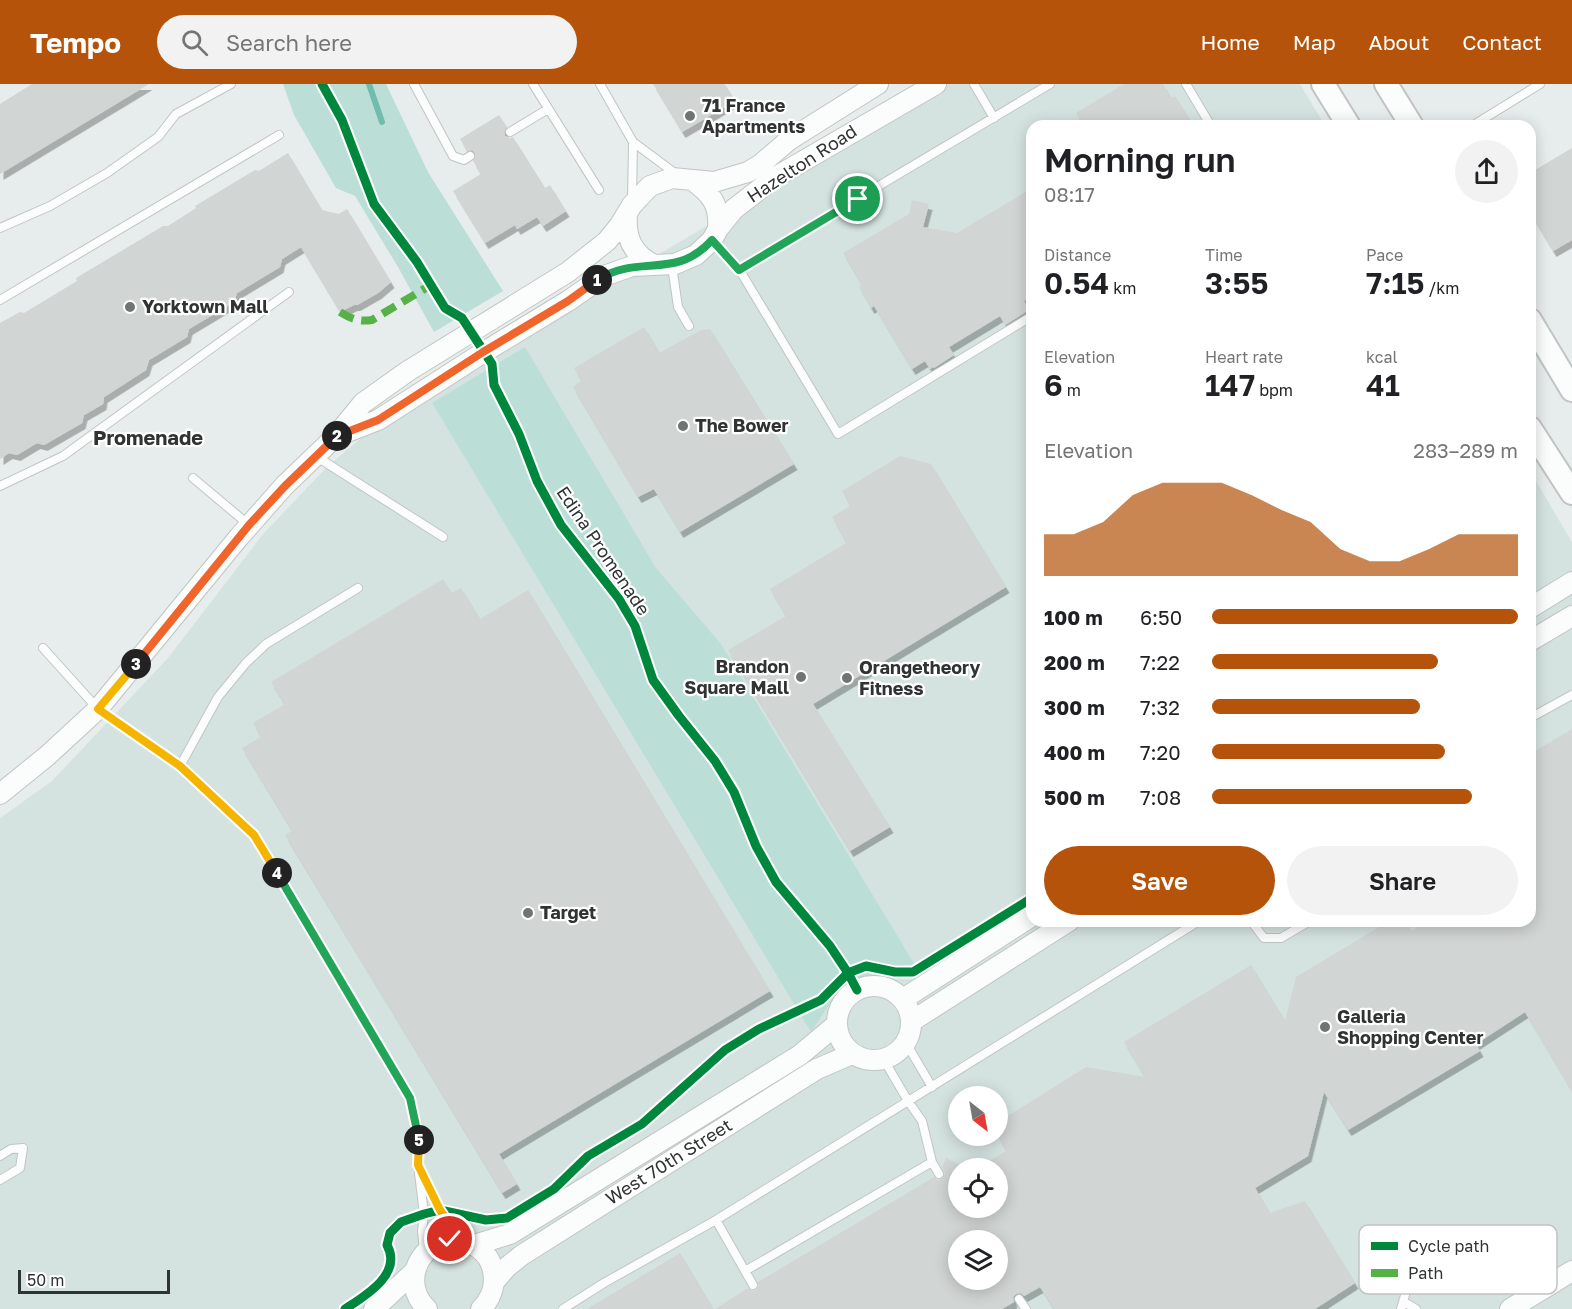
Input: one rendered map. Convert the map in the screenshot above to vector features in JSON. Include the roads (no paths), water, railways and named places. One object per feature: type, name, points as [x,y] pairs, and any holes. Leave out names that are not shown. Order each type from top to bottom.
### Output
[{"type":"main road","points":[[1323,84],[1345,120]]},
{"type":"main road","points":[[1386,84],[1408,120]]},
{"type":"main road","points":[[1536,330],[1572,390]]},
{"type":"main road","points":[[1536,437],[1572,493]]},
{"type":"street","name":"Hazelton Road","points":[[0,794],[47,756],[98,709],[249,525],[335,437],[363,403],[589,257],[607,241],[629,209],[650,186],[672,178],[714,182],[748,172],[789,140],[877,84]]},
{"type":"street","name":"Hazelton Road","points":[[335,437],[378,420],[604,276],[632,266],[663,265],[696,255],[741,203],[774,178],[936,84]]},
{"type":"street","points":[[687,179],[711,197],[719,215],[715,235]]},
{"type":"street","points":[[629,209],[626,226],[631,244],[643,259],[663,265]]},
{"type":"street","points":[[1536,604],[1572,582]]},
{"type":"street","points":[[1536,637],[1572,616]]},
{"type":"street","points":[[903,999],[1026,920]]},
{"type":"street","points":[[912,1021],[1060,927]]},
{"type":"street","points":[[871,986],[894,991],[903,999],[912,1021],[906,1043],[900,1050],[884,1060],[873,1061],[852,1054],[838,1036],[836,1025],[837,1013],[850,994],[860,988],[871,986]]},
{"type":"street","name":"West 70th Street","points":[[424,1253],[441,1242],[467,1242],[510,1234],[800,1055],[836,1025]]},
{"type":"street","name":"West 70th Street","points":[[494,1282],[507,1267],[532,1249],[818,1069],[852,1054]]},
{"type":"street","points":[[467,1242],[487,1257],[491,1265],[494,1282],[492,1294],[485,1307]]},
{"type":"street","points":[[424,1253],[418,1261],[414,1284],[418,1297],[428,1309]]},
{"type":"street","points":[[374,1309],[415,1271]]},
{"type":"street","points":[[1557,1280],[1572,1271]]},
{"type":"street","points":[[1510,1309],[1534,1294]]},
{"type":"lane","points":[[0,228],[50,206],[107,173],[158,137],[176,114],[231,84]]},
{"type":"lane","points":[[414,84],[453,156],[464,160],[470,156]]},
{"type":"lane","points":[[533,84],[599,190]]},
{"type":"lane","points":[[600,84],[633,142],[687,179]]},
{"type":"lane","points":[[974,84],[994,118]]},
{"type":"lane","points":[[739,270],[1050,84]]},
{"type":"lane","points":[[1186,84],[1207,120]]},
{"type":"lane","points":[[1482,120],[1540,84]]},
{"type":"lane","points":[[510,132],[548,109]]},
{"type":"lane","points":[[0,300],[279,135]]},
{"type":"lane","points":[[629,209],[633,142]]},
{"type":"lane","points":[[715,235],[739,270],[838,434],[1026,320]]},
{"type":"lane","points":[[663,265],[678,307],[689,326]]},
{"type":"lane","points":[[0,486],[63,456],[289,292]]},
{"type":"lane","points":[[315,456],[444,537]]},
{"type":"lane","points":[[193,478],[249,525]]},
{"type":"lane","points":[[180,766],[218,697],[246,663],[266,644],[358,588]]},
{"type":"lane","points":[[43,648],[98,709],[180,766],[254,835],[410,1098],[420,1135],[418,1165],[424,1214],[422,1231],[424,1253]]},
{"type":"lane","points":[[1536,715],[1572,695]]},
{"type":"lane","points":[[564,1309],[604,1283],[716,1220],[1189,927]]},
{"type":"lane","points":[[1256,927],[1264,938],[1281,938],[1300,927]]},
{"type":"lane","points":[[906,1043],[932,1087]]},
{"type":"lane","points":[[884,1060],[922,1121],[932,1162],[939,1174]]},
{"type":"lane","points":[[0,1156],[11,1149],[22,1148],[20,1168],[0,1180]]},
{"type":"lane","points":[[746,1271],[932,1162]]},
{"type":"lane","points":[[418,1165],[440,1210],[467,1242]]},
{"type":"lane","points":[[716,1220],[753,1285]]},
{"type":"lane","points":[[1019,1299],[1026,1309]]},
{"type":"lane","points":[[1402,1306],[1416,1309]]},
{"type":"waterway","points":[[369,84],[382,122]]},
{"type":"place","name":"71 France Apartments","points":[[690,116]]},
{"type":"place","name":"Yorktown Mall","points":[[130,307]]},
{"type":"place","name":"The Bower","points":[[683,426]]},
{"type":"place","name":"Brandon Square Mall","points":[[801,677]]},
{"type":"place","name":"Orangetheory Fitness","points":[[847,678]]},
{"type":"place","name":"Target","points":[[528,913]]},
{"type":"place","name":"Galleria Shopping Center","points":[[1325,1027]]},
{"type":"district","name":"Promenade","points":[[148,438]]}]
